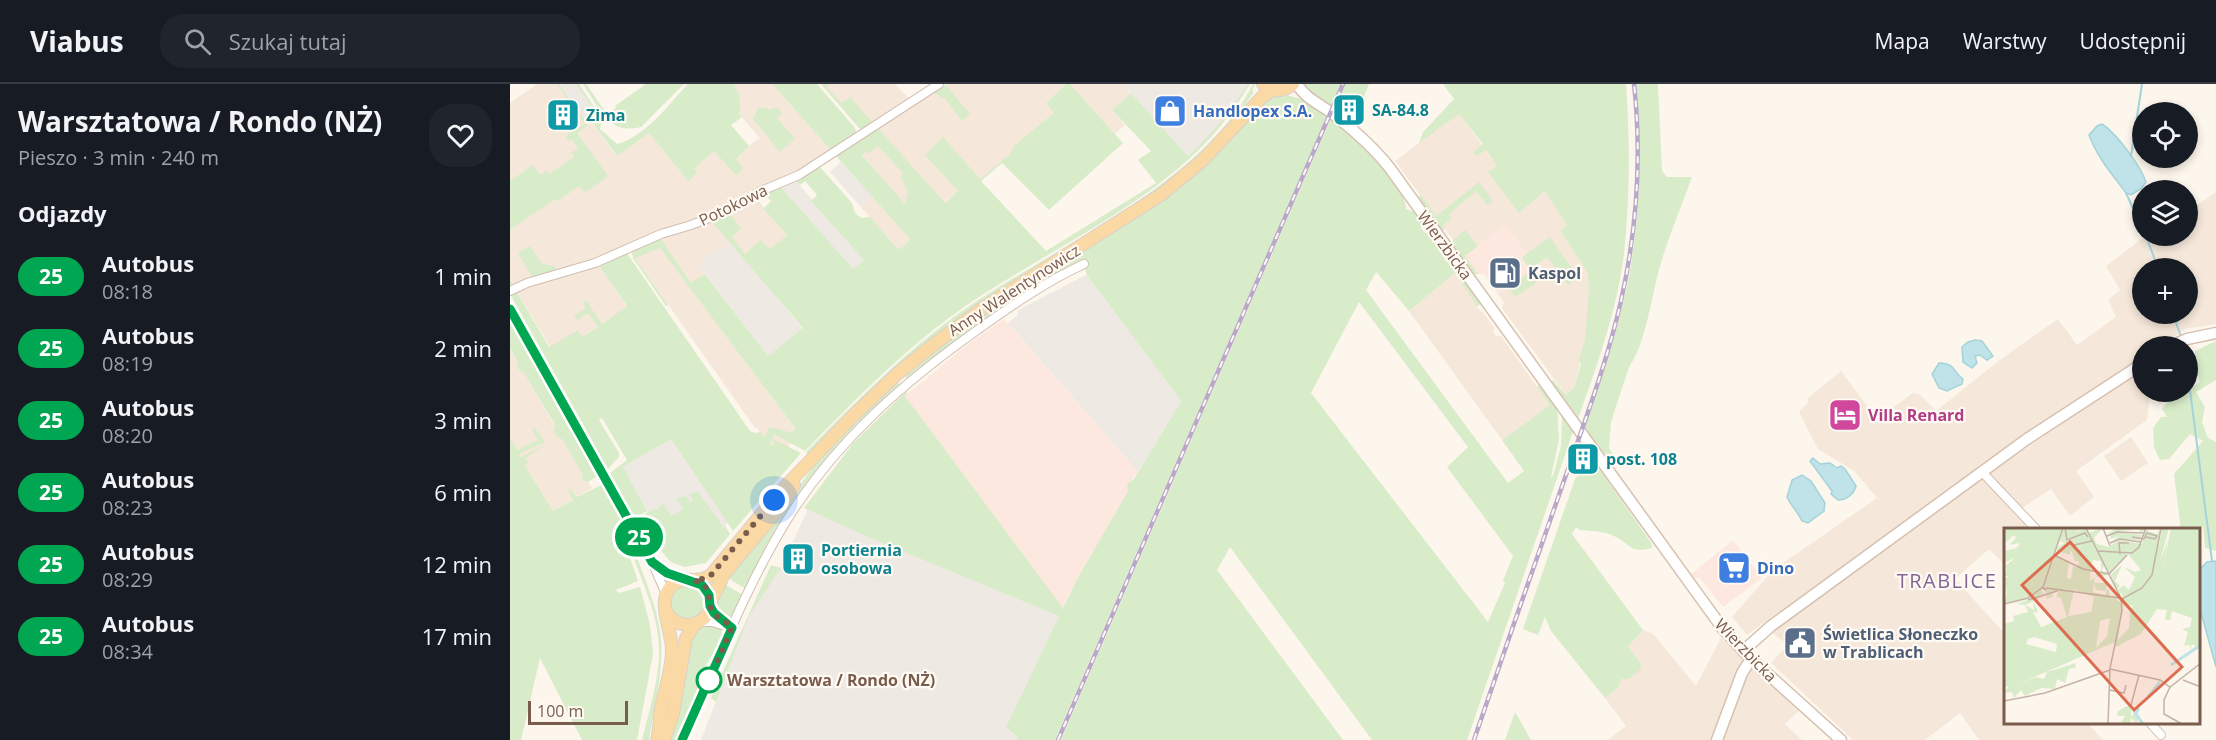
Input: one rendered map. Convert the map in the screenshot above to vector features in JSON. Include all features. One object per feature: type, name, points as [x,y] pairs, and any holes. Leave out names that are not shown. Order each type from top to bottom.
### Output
[{"type":"main road","name":"Wierzbicka","points":[[1278,86],[1312,100],[1343,122],[1383,160],[1708,609],[1751,659],[1841,740]]},
{"type":"main road","name":"Anny Walentynowicz","points":[[690,580],[703,579],[711,575],[779,494],[870,399],[933,345],[996,299],[1151,202],[1189,172],[1226,135],[1254,96],[1278,86]]},
{"type":"main road","points":[[2198,337],[2216,333]]},
{"type":"main road","points":[[1743,651],[1771,626],[2027,439],[2132,371]]},
{"type":"main road","name":"Anny Walentynowicz","points":[[710,604],[724,574],[781,506],[813,460]]},
{"type":"main road","points":[[657,740],[672,656],[666,595],[675,583],[690,580],[705,587],[710,604],[706,616],[687,635],[673,713],[664,740]]},
{"type":"main road","points":[[666,611],[676,622],[687,625],[697,623]]},
{"type":"main road","points":[[1717,740],[1742,673],[1751,659]]},
{"type":"street","name":"Potokowa","points":[[510,291],[595,263],[670,231],[714,217],[761,191],[799,175],[939,84]]},
{"type":"street","points":[[682,740],[751,587],[781,530],[818,474],[833,456],[888,401],[948,351],[1034,290],[1084,264]]},
{"type":"street","points":[[510,309],[652,562],[666,595]]},
{"type":"street","points":[[1982,472],[2035,528]]},
{"type":"street","points":[[652,562],[667,573],[690,580]]},
{"type":"street","points":[[710,604],[716,615],[732,628]]},
{"type":"street","points":[[697,623],[712,622],[732,628]]},
{"type":"street","points":[[2153,725],[2161,735]]},
{"type":"shaded area","points":[[537,84],[559,84],[587,124],[592,122],[616,156],[649,133],[688,181],[694,169],[714,151],[728,166],[742,154],[743,150],[760,138],[715,87],[719,84],[772,84],[830,149],[796,172],[765,184],[750,193],[787,235],[769,250],[762,241],[743,256],[731,243],[724,249],[716,250],[698,264],[705,274],[689,286],[795,428],[785,458],[755,428],[626,245],[608,253],[600,266],[627,307],[582,337],[577,331],[550,347],[510,280],[510,230],[556,198],[512,179],[510,181],[510,103]]},
{"type":"shaded area","points":[[576,84],[599,117],[588,125],[560,85]]},
{"type":"shaded area","points":[[829,84],[895,84],[913,103],[947,84],[1066,84],[1046,103],[1098,163],[1005,159],[944,203],[905,205],[853,144],[877,128],[849,98],[841,104],[826,87]]},
{"type":"shaded area","points":[[1070,84],[1123,84],[1131,93],[1112,110],[1125,125],[1115,134]]},
{"type":"shaded area","name":"Handlopex S.A.","points":[[1123,84],[1248,84],[1231,111],[1210,136],[1188,156]]},
{"type":"shaded area","points":[[1459,113],[1497,166],[1489,172],[1519,212],[1545,191],[1567,225],[1560,230],[1587,272],[1589,287],[1586,340],[1574,388],[1566,395],[1502,308],[1504,302],[1498,294],[1528,273],[1522,257],[1526,254],[1505,225],[1465,256],[1395,161]]},
{"type":"shaded area","points":[[841,162],[872,196],[860,206],[830,172]]},
{"type":"shaded area","points":[[795,180],[864,260],[853,270],[781,187]]},
{"type":"shaded area","points":[[2216,192],[2216,324],[2186,329],[2175,336],[2132,336],[2132,364],[2029,431],[1747,635],[1732,617],[1773,570],[1877,498],[1854,471],[1818,449],[1799,412],[1809,402],[1807,399],[1841,371],[1877,419],[1913,393],[1919,394],[1936,411],[2001,359],[2058,319],[2077,345],[2116,317],[2108,300],[2120,290],[2106,266],[2132,246],[2198,246],[2198,204]]},
{"type":"shaded area","points":[[872,196],[910,239],[900,249],[860,206]]},
{"type":"shaded area","points":[[1505,224],[1526,254],[1522,257],[1529,269],[1528,273],[1498,294],[1484,274],[1478,274],[1465,256]]},
{"type":"shaded area","points":[[731,243],[803,329],[768,356],[698,264],[716,250],[724,249]]},
{"type":"shaded area","points":[[1455,273],[1477,304],[1476,307],[1494,327],[1493,331],[1496,336],[1501,336],[1550,405],[1502,440],[1409,311]]},
{"type":"shaded area","points":[[1088,274],[1181,401],[1138,472],[1008,323],[1018,315],[1018,310]]},
{"type":"shaded area","points":[[1004,319],[1138,472],[1128,485],[1128,491],[1062,609],[905,396],[964,347]]},
{"type":"shaded area","points":[[510,348],[518,362],[517,367],[520,372],[524,373],[583,475],[581,480],[588,482],[592,488],[553,511],[510,439]]},
{"type":"shaded area","points":[[2132,375],[2132,402],[2149,402],[2147,420],[2076,471],[2094,497],[2070,516],[2051,489],[2022,508],[1989,474]]},
{"type":"shaded area","points":[[2131,437],[2148,463],[2121,481],[2104,456]]},
{"type":"shaded area","points":[[671,439],[728,522],[725,526],[723,541],[667,547],[623,467]]},
{"type":"shaded area","points":[[1983,477],[2031,528],[2004,528],[2004,564],[1989,549],[1955,579],[2004,633],[2004,725],[2089,725],[2103,740],[1979,740],[1960,713],[1925,740],[1853,740],[1771,663],[1787,645],[1772,632]]},
{"type":"shaded area","points":[[808,509],[1059,616],[1006,727],[1017,738],[1016,740],[701,740],[749,616],[781,568]]},
{"type":"shaded area","points":[[1733,540],[1762,578],[1723,607],[1699,577],[1694,580],[1690,575]]},
{"type":"shaded area","points":[[1643,630],[1653,634],[1696,686],[1721,638],[1799,711],[1785,724],[1802,740],[1608,740],[1626,726],[1605,698],[1618,688],[1621,679],[1641,664],[1628,647]]},
{"type":"green space","points":[[557,84],[588,125],[577,133],[608,176],[585,193],[579,186],[558,201],[555,199],[510,230],[510,181],[533,165],[540,175],[546,171],[549,174],[574,157],[572,153],[578,148],[572,139],[569,141],[566,137],[585,124]]},
{"type":"green space","points":[[576,84],[579,84],[602,119],[600,129],[617,144],[647,127],[688,84],[734,84],[739,95],[740,110],[738,113],[742,117],[731,125],[749,146],[736,159],[743,169],[736,175],[714,151],[694,169],[697,173],[688,181],[649,133],[617,156],[592,122],[599,117]]},
{"type":"green space","points":[[583,84],[586,84],[607,114],[646,84],[684,84],[641,127],[629,128],[620,127],[606,118]]},
{"type":"green space","points":[[772,84],[817,84],[855,128],[857,136],[826,156],[823,153],[830,149]]},
{"type":"green space","points":[[821,84],[829,84],[827,87],[841,103],[850,97],[875,125],[862,130],[859,128]]},
{"type":"green space","points":[[1066,84],[1070,84],[1123,143],[1049,210],[1002,163],[981,181],[1046,251],[1156,183],[1138,160],[1151,151],[1112,110],[1131,93],[1188,156],[1213,131],[1250,84],[1218,129],[1187,161],[1127,206],[998,285],[945,321],[882,374],[805,451],[774,434],[770,445],[774,446],[773,439],[801,453],[733,531],[671,439],[623,467],[647,511],[635,518],[610,473],[627,460],[602,418],[599,420],[619,453],[619,457],[608,469],[510,294],[518,290],[518,294],[549,347],[578,330],[582,337],[598,327],[588,313],[577,320],[574,316],[586,308],[583,303],[586,300],[602,324],[627,306],[600,267],[587,271],[586,268],[626,252],[750,431],[760,432],[765,438],[769,427],[793,433],[795,428],[660,248],[635,258],[668,305],[666,306],[633,258],[632,252],[660,238],[691,283],[705,274],[768,356],[803,328],[711,221],[729,212],[741,229],[732,237],[745,254],[761,240],[770,249],[787,235],[755,199],[743,205],[755,197],[764,208],[771,201],[763,193],[780,186],[853,269],[864,260],[811,201],[817,195],[805,181],[800,185],[795,180],[819,166],[852,203],[855,213],[861,218],[870,217],[900,249],[910,239],[835,155],[878,128],[945,203],[958,191],[925,155],[943,137],[980,179],[1010,154],[1014,146],[1054,113],[1046,103]],"holes":[[[878,146],[903,173],[901,179],[908,192],[905,204],[862,155],[866,151],[868,154]]]},
{"type":"green space","points":[[1255,84],[1252,91],[1254,92],[1237,116],[1205,151],[1160,190],[1004,288],[810,456],[806,452],[882,377],[943,325],[1001,286],[1124,211],[1163,183],[1199,153],[1230,120]]},
{"type":"green space","points":[[1301,84],[1341,84],[1331,107],[1304,90]]},
{"type":"green space","points":[[1345,84],[1369,84],[1355,119],[1351,122],[1334,109]]},
{"type":"green space","points":[[1443,84],[1626,84],[1629,169],[1621,275],[1611,318],[1577,422],[1551,382],[1553,380],[1566,395],[1574,388],[1585,340],[1589,287],[1587,272],[1560,230],[1567,225],[1545,191],[1519,213],[1488,172],[1497,166],[1486,150],[1476,156],[1473,152],[1483,144],[1459,114],[1419,143],[1423,132],[1454,99]]},
{"type":"green space","points":[[1635,84],[1658,84],[1662,171],[1667,177],[1692,177],[1662,258],[1640,346],[1629,367],[1611,422],[1609,448],[1615,457],[1607,462],[1583,430],[1618,323],[1632,258],[1639,171]]},
{"type":"green space","points":[[946,85],[970,114],[962,121],[946,100],[933,92]]},
{"type":"green space","points":[[1286,95],[1302,99],[1327,116],[1055,740],[1016,740],[1017,737],[1006,727],[1059,616],[804,508],[854,442],[906,392],[908,393],[905,396],[1063,608],[1128,491],[1127,484],[1134,479],[1181,401],[1087,275],[1082,261],[1013,300],[908,380],[904,375],[956,332],[1139,215],[1271,96]]},
{"type":"green space","points":[[758,108],[770,110],[778,108],[782,113],[777,118],[795,139],[780,152],[753,119]]},
{"type":"green space","points":[[1331,118],[1351,135],[1388,174],[1398,187],[1406,209],[1415,212],[1423,222],[1421,228],[1425,233],[1431,233],[1446,254],[1444,258],[1446,261],[1450,260],[1482,303],[1476,307],[1455,273],[1409,311],[1376,272],[1366,290],[1508,483],[1524,471],[1502,440],[1550,405],[1537,387],[1540,384],[1557,407],[1559,440],[1551,477],[1561,446],[1562,415],[1574,429],[1467,740],[1372,740],[1230,547],[1217,570],[1343,740],[1061,740]],"holes":[[[1359,302],[1468,447],[1447,467],[1513,556],[1503,580],[1505,583],[1488,622],[1311,393]]]},
{"type":"green space","points":[[1479,182],[1493,201],[1487,205],[1476,191],[1449,214],[1452,218],[1443,225],[1445,229],[1441,231],[1417,198],[1421,195],[1436,216]]},
{"type":"green space","points":[[1465,230],[1478,246],[1465,256],[1478,274],[1472,275],[1450,243]]},
{"type":"green space","points":[[1550,237],[1578,277],[1568,285],[1547,257],[1534,266],[1534,275],[1539,281],[1515,297],[1508,287],[1528,273],[1529,269],[1522,257]]},
{"type":"green space","points":[[530,246],[542,264],[555,266],[556,271],[510,288],[510,280],[513,284],[533,278],[518,253]]},
{"type":"green space","points":[[510,317],[597,470],[596,477],[588,482],[581,480],[583,475],[562,439],[557,437],[554,430],[555,425],[524,373],[520,372],[517,366],[518,362],[510,348]]},
{"type":"green space","points":[[2216,341],[2216,380],[2198,391],[2200,382],[2198,350]]},
{"type":"green space","points":[[897,382],[902,385],[847,436],[817,470],[788,514],[746,589],[726,577],[783,508],[816,463],[841,435]]},
{"type":"green space","points":[[2198,395],[2205,407],[2202,422],[2208,438],[2216,442],[2216,551],[2205,548],[2203,526],[2201,529],[2181,528],[2174,474],[2203,441],[2190,434],[2169,459],[2160,460],[2154,447],[2153,428],[2161,417],[2167,417],[2162,409],[2167,402],[2198,402]]},
{"type":"green space","points":[[535,428],[545,442],[519,454],[521,457],[550,442],[525,458],[528,463],[525,465],[553,511],[573,500],[568,490],[570,489],[577,497],[605,483],[624,518],[620,529],[638,581],[616,590],[619,593],[640,587],[650,625],[653,654],[637,740],[582,740],[540,658],[521,740],[510,740],[510,439],[517,450],[538,440],[532,430]]},
{"type":"green space","points":[[1596,463],[1598,464],[1596,467],[1652,544],[1652,548],[1639,550],[1610,534],[1580,530],[1576,527],[1572,534],[1643,630],[1628,647],[1641,664],[1640,670],[1629,679],[1621,679],[1618,688],[1605,698],[1551,631],[1545,617],[1538,635],[1523,629],[1575,479]]},
{"type":"green space","points":[[698,492],[712,511],[709,514],[713,512],[723,526],[719,531],[725,526],[730,534],[706,563],[685,567],[671,562],[655,544],[648,541],[636,519],[656,508],[660,513],[658,508],[664,504],[671,516],[683,509],[676,498],[686,496],[690,502],[693,500],[689,494]]},
{"type":"green space","points":[[628,525],[656,610],[661,639],[660,676],[649,740],[642,740],[658,671],[658,633],[626,532]]},
{"type":"green space","points":[[771,565],[781,568],[749,616],[716,702],[711,698]]},
{"type":"green space","points":[[723,583],[743,595],[734,614],[727,618],[723,618],[715,608]]},
{"type":"green space","points":[[687,585],[699,590],[704,602],[699,614],[687,619],[675,614],[670,602],[675,590]]},
{"type":"green space","points":[[707,624],[720,629],[724,636],[722,643],[720,642],[707,663],[678,740],[666,740],[690,637],[697,628]]},
{"type":"green space","points":[[1515,712],[1531,740],[1505,740]]},
{"type":"water","points":[[2102,124],[2114,135],[2132,157],[2132,168],[2139,168],[2145,180],[2132,180],[2131,195],[2126,193],[2096,151],[2089,135]]},
{"type":"water","points":[[1975,340],[1982,341],[1993,356],[1987,360],[1980,355],[1975,356],[1977,363],[1972,368],[1963,362],[1962,347]]},
{"type":"water","points":[[1939,363],[1951,366],[1963,379],[1962,384],[1947,391],[1939,388],[1932,374]]},
{"type":"water","points":[[1813,458],[1820,464],[1830,463],[1837,468],[1841,466],[1845,469],[1856,486],[1852,494],[1838,500],[1831,494],[1832,491],[1810,461]]},
{"type":"water","points":[[1802,475],[1811,481],[1825,503],[1824,511],[1808,523],[1802,521],[1787,497],[1792,480]]},
{"type":"water","points":[[2216,561],[2216,667],[2201,613],[2201,568],[2207,562]]},
{"type":"waterway","points":[[2131,156],[2142,84]]},
{"type":"waterway","points":[[2126,193],[2132,206]]},
{"type":"waterway","points":[[2150,246],[2154,258]]},
{"type":"waterway","points":[[2176,324],[2180,334]]},
{"type":"waterway","points":[[2192,402],[2212,561]]},
{"type":"railway","points":[[1058,740],[1343,84]]},
{"type":"railway","points":[[1474,740],[1593,399],[1621,301],[1631,247],[1638,166],[1634,84]]},
{"type":"bus line","name":"25","points":[[510,309],[652,562],[667,573],[697,581],[707,589],[711,601],[710,606],[714,613],[732,628],[682,740]]},
{"type":"place","name":"SA-84.8","points":[[1349,110]]},
{"type":"place","name":"Handlopex S.A.","points":[[1170,111]]},
{"type":"place","name":"Zima","points":[[563,115]]},
{"type":"place","name":"Kaspol","points":[[1505,273]]},
{"type":"place","name":"Villa Renard","points":[[1845,415]]},
{"type":"place","name":"post. 108","points":[[1583,459]]},
{"type":"place","name":"Portiernia osobowa","points":[[798,559]]},
{"type":"place","name":"Dino","points":[[1734,568]]},
{"type":"place","name":"Świetlica Słoneczko w Trablicach","points":[[1800,643]]},
{"type":"place","name":"Warsztatowa / Rondo (NŻ)","points":[[709,680]]},
{"type":"district","name":"TRABLICE","points":[[1947,581]]},
{"type":"route","points":[[709,680],[732,628],[714,613],[710,606],[707,589],[694,580],[711,575],[774,500]]}]
